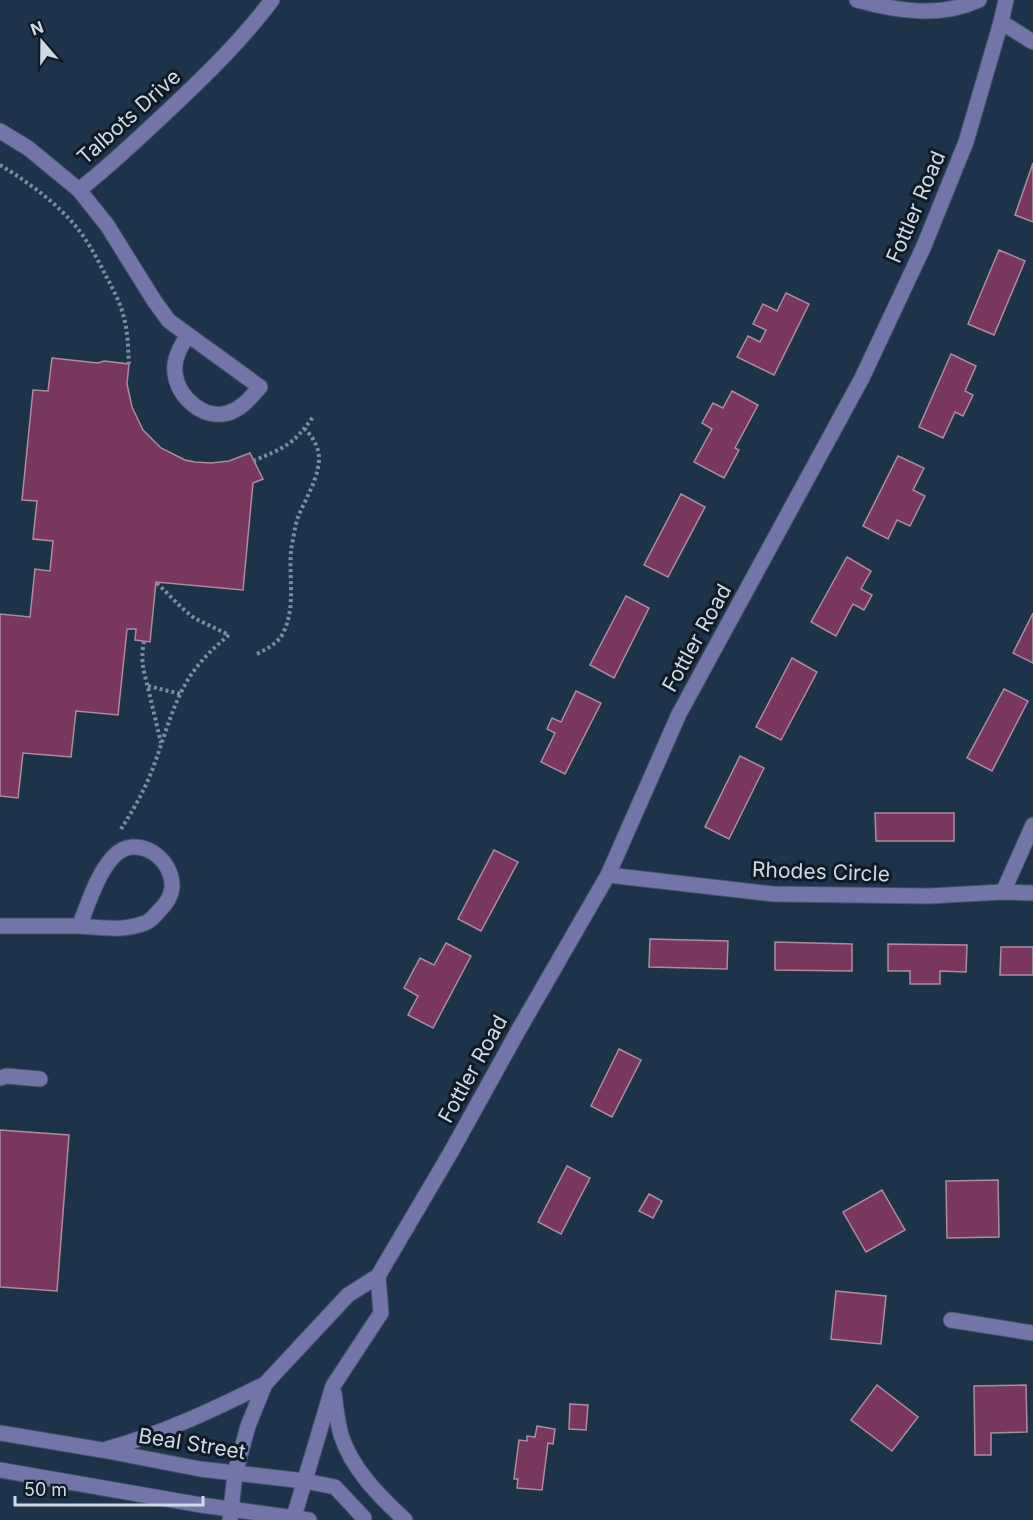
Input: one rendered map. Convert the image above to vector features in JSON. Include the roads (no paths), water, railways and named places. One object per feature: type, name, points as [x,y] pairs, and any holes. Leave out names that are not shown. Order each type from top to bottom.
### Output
[{"type":"street","name":"Talbots Drive","points":[[0,131],[28,148],[79,190],[106,169],[199,82],[230,51],[272,0]]},
{"type":"street","points":[[857,0],[881,7],[916,12],[957,7],[979,0]]},
{"type":"street","name":"Fottler Road","points":[[231,1515],[235,1473],[248,1426],[265,1384],[348,1295],[378,1276],[608,875],[679,714],[862,378],[924,246],[966,142],[1006,0]]},
{"type":"street","points":[[1001,22],[1033,42]]},
{"type":"street","points":[[79,190],[107,225],[154,302],[169,321],[260,387],[243,405],[229,413],[216,415],[202,411],[190,402],[175,374],[176,357],[188,335]]},
{"type":"street","points":[[1003,892],[1033,825]]},
{"type":"street","points":[[0,926],[79,926],[124,929],[148,922],[167,903],[172,888],[170,873],[163,860],[145,847],[130,847],[115,856],[100,875],[79,926]]},
{"type":"street","name":"Rhodes Circle","points":[[608,875],[773,894],[928,896],[1003,892],[1033,893]]},
{"type":"street","points":[[0,1078],[7,1076],[40,1079]]},
{"type":"street","points":[[0,1470],[231,1515],[299,1519],[305,1481],[333,1386],[381,1313],[378,1276]]},
{"type":"street","points":[[951,1320],[1033,1333]]},
{"type":"street","points":[[102,1450],[140,1440],[213,1410],[265,1384]]},
{"type":"street","points":[[333,1386],[341,1435],[350,1457],[382,1498],[405,1520]]},
{"type":"street","name":"Beal Street","points":[[0,1433],[200,1469],[305,1481],[335,1487],[365,1519]]}]
